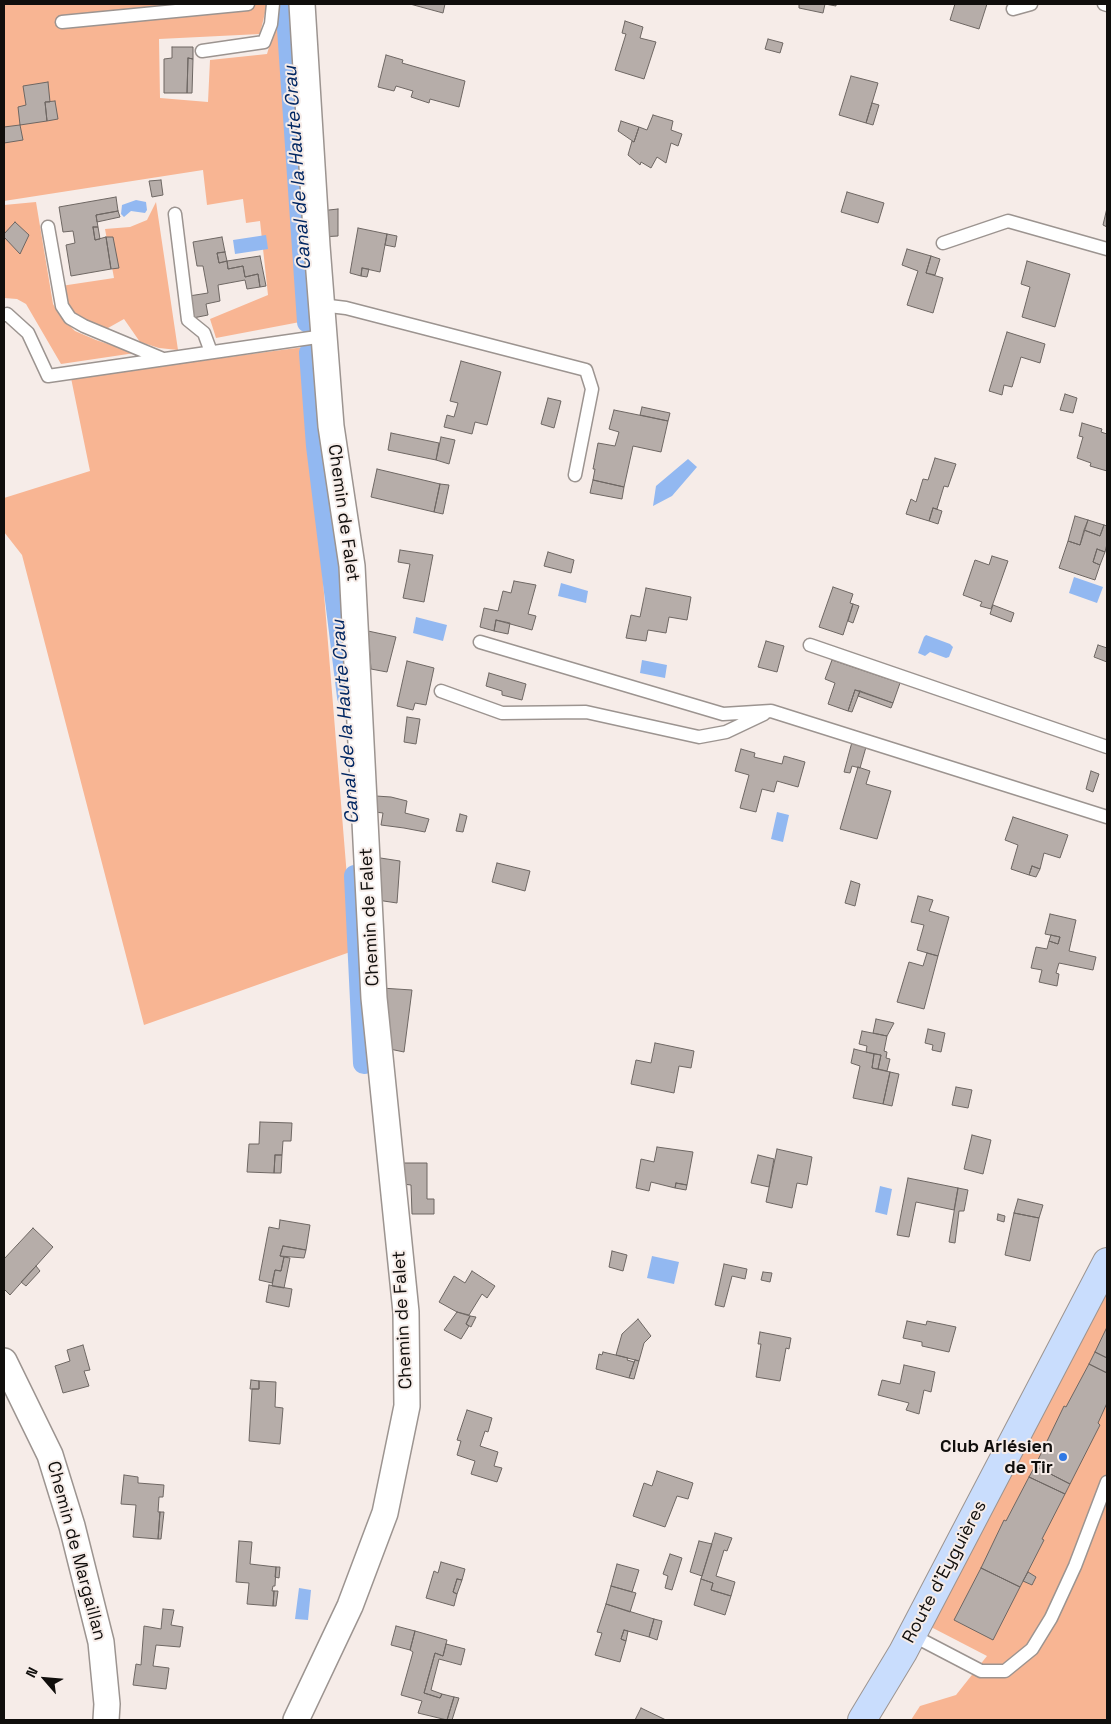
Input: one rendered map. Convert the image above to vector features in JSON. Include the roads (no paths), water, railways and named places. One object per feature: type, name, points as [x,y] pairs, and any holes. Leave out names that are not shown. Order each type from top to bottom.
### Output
[{"type":"main road","name":"Route d'Eyguières","points":[[862,1720],[912,1635],[1107,1262]]},
{"type":"street","name":"Chemin de Falet","points":[[296,1720],[350,1606],[385,1513],[407,1406],[406,1312],[374,998],[352,566],[331,426],[321,305],[302,4]]},
{"type":"street","name":"Chemin de Margaillan","points":[[4,1361],[50,1455],[72,1526],[101,1642],[107,1704],[106,1720]]},
{"type":"lane","points":[[62,22],[248,4]]},
{"type":"lane","points":[[202,51],[264,42],[271,24],[273,4]]},
{"type":"lane","points":[[1013,9],[1031,4]]},
{"type":"lane","points":[[175,214],[188,320],[204,333],[211,352]]},
{"type":"lane","points":[[943,243],[1008,221],[1107,249]]},
{"type":"lane","points":[[48,227],[62,306],[70,318],[84,326],[162,359]]},
{"type":"lane","points":[[321,305],[346,308],[586,370],[592,389],[575,475]]},
{"type":"lane","points":[[4,315],[7,314],[28,333],[48,376],[324,336]]},
{"type":"lane","points":[[480,642],[723,714],[771,711],[1107,817]]},
{"type":"lane","points":[[810,645],[1107,747]]},
{"type":"lane","points":[[440,691],[502,713],[586,712],[700,737],[726,732],[771,711]]},
{"type":"lane","points":[[912,1635],[981,1671],[1005,1671],[1032,1649],[1051,1618],[1075,1566],[1107,1482]]},
{"type":"water","points":[[136,200],[146,202],[147,210],[145,213],[131,211],[124,217],[121,214],[122,205]]},
{"type":"water","points":[[266,235],[268,249],[235,254],[233,240]]},
{"type":"water","points":[[688,459],[697,467],[672,496],[653,506],[656,486]]},
{"type":"water","points":[[1074,577],[1103,587],[1097,603],[1069,593]]},
{"type":"water","points":[[561,583],[588,591],[586,603],[558,596]]},
{"type":"water","points":[[416,617],[447,625],[443,641],[413,633]]},
{"type":"water","points":[[926,635],[950,644],[953,647],[949,657],[946,658],[930,652],[925,656],[918,653]]},
{"type":"water","points":[[642,660],[667,665],[665,678],[640,673]]},
{"type":"water","points":[[777,812],[789,815],[783,842],[771,839]]},
{"type":"water","points":[[880,1186],[892,1189],[887,1215],[875,1212]]},
{"type":"water","points":[[652,1256],[679,1262],[674,1284],[647,1278]]},
{"type":"water","points":[[299,1588],[311,1590],[308,1620],[295,1619]]},
{"type":"waterway","name":"Canal de la Haute Crau","points":[[287,14],[308,322]]},
{"type":"waterway","name":"Canal de la Haute Crau","points":[[310,353],[317,446],[348,697]]},
{"type":"waterway","name":"Canal de la Haute Crau","points":[[355,876],[364,1063]]},
{"type":"place","name":"Club Arlésien de Tir","points":[[1063,1457]]}]
